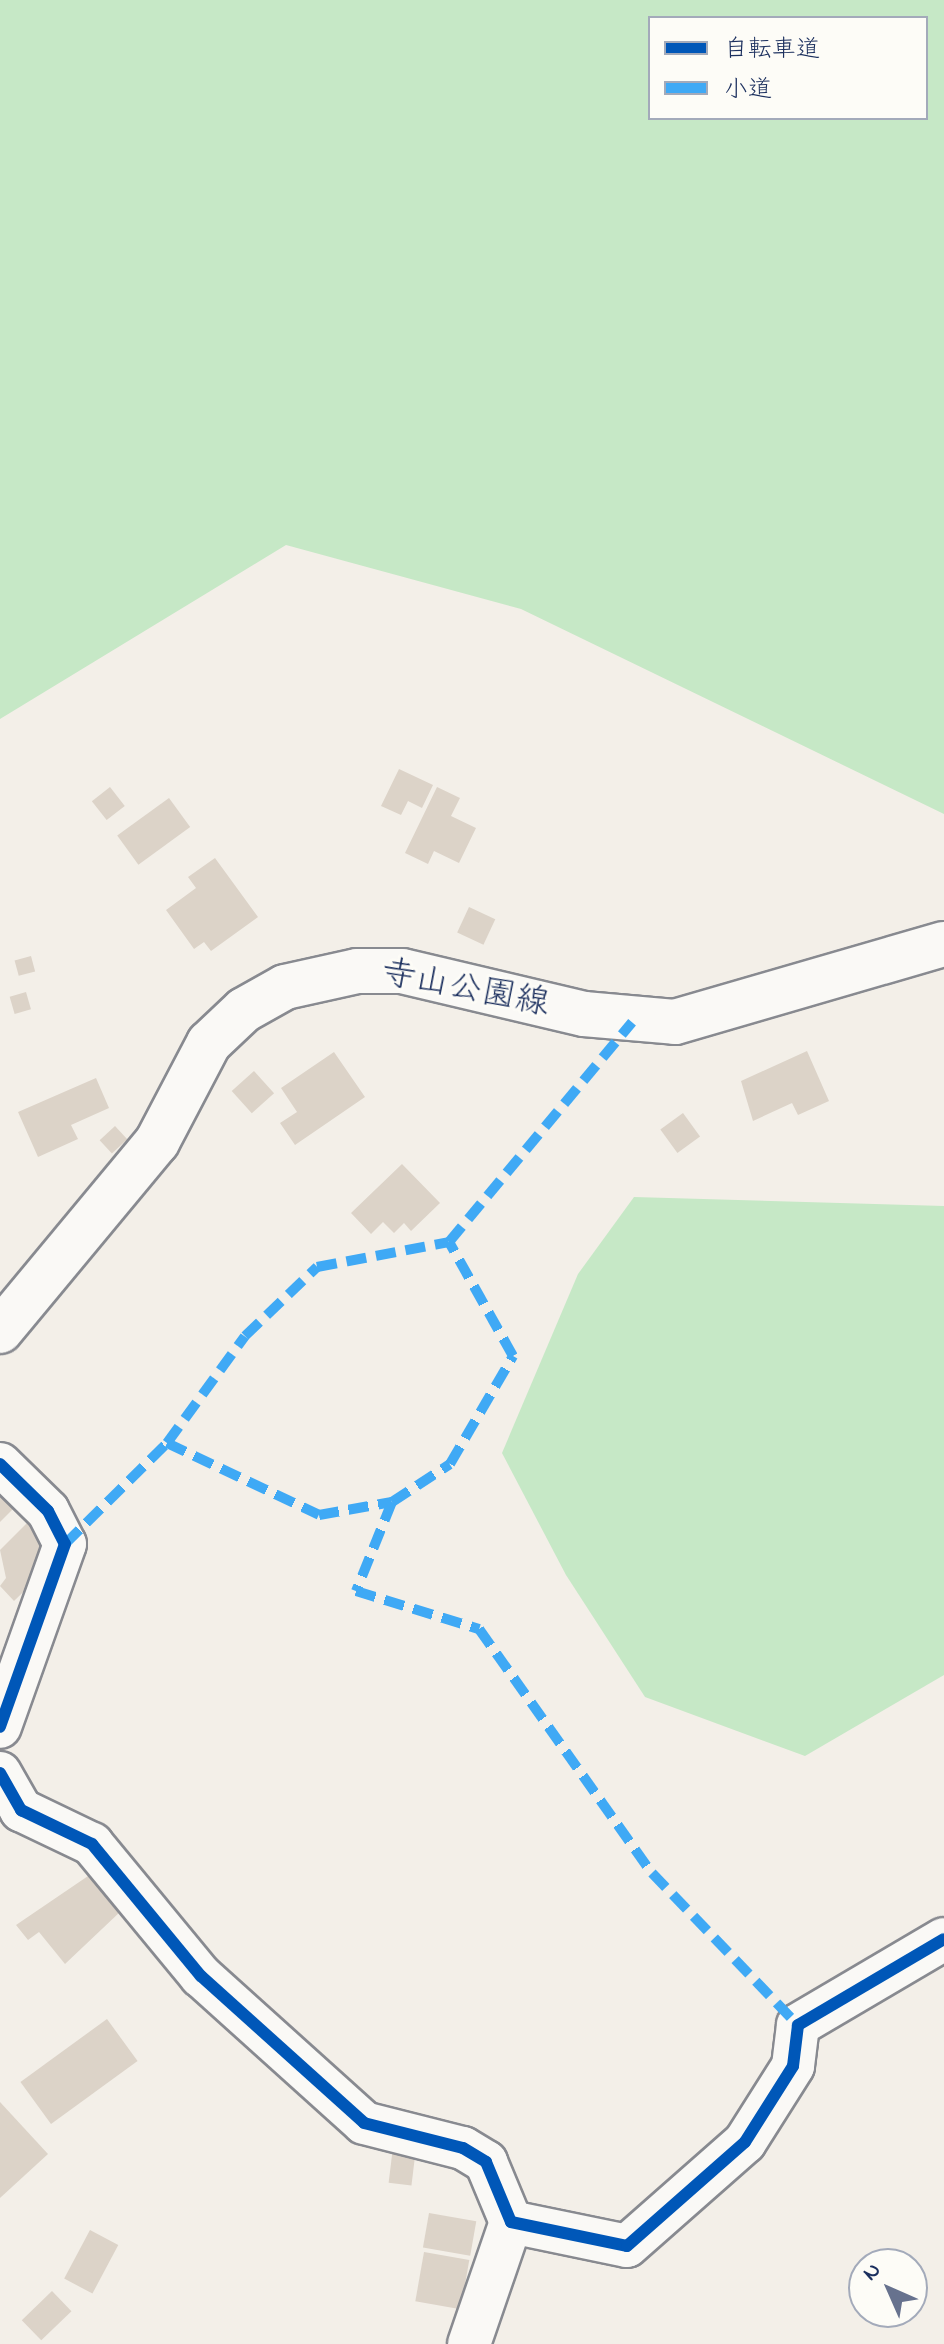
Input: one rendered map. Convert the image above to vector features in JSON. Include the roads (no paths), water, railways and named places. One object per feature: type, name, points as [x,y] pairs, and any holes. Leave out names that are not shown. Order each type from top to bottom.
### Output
[{"type":"main road","name":"寺山公園線","points":[[0,1331],[157,1142],[209,1043],[244,1010],[285,987],[357,971],[402,971],[584,1014],[675,1022],[944,944]]},
{"type":"street","points":[[0,1464],[48,1511],[65,1544],[0,1727]]},
{"type":"street","points":[[0,1773],[21,1810],[92,1844],[201,1976],[364,2123],[463,2148],[486,2162],[511,2222],[469,2344]]},
{"type":"street","points":[[511,2222],[627,2246],[745,2142],[793,2066],[798,2025],[944,1939]]}]
